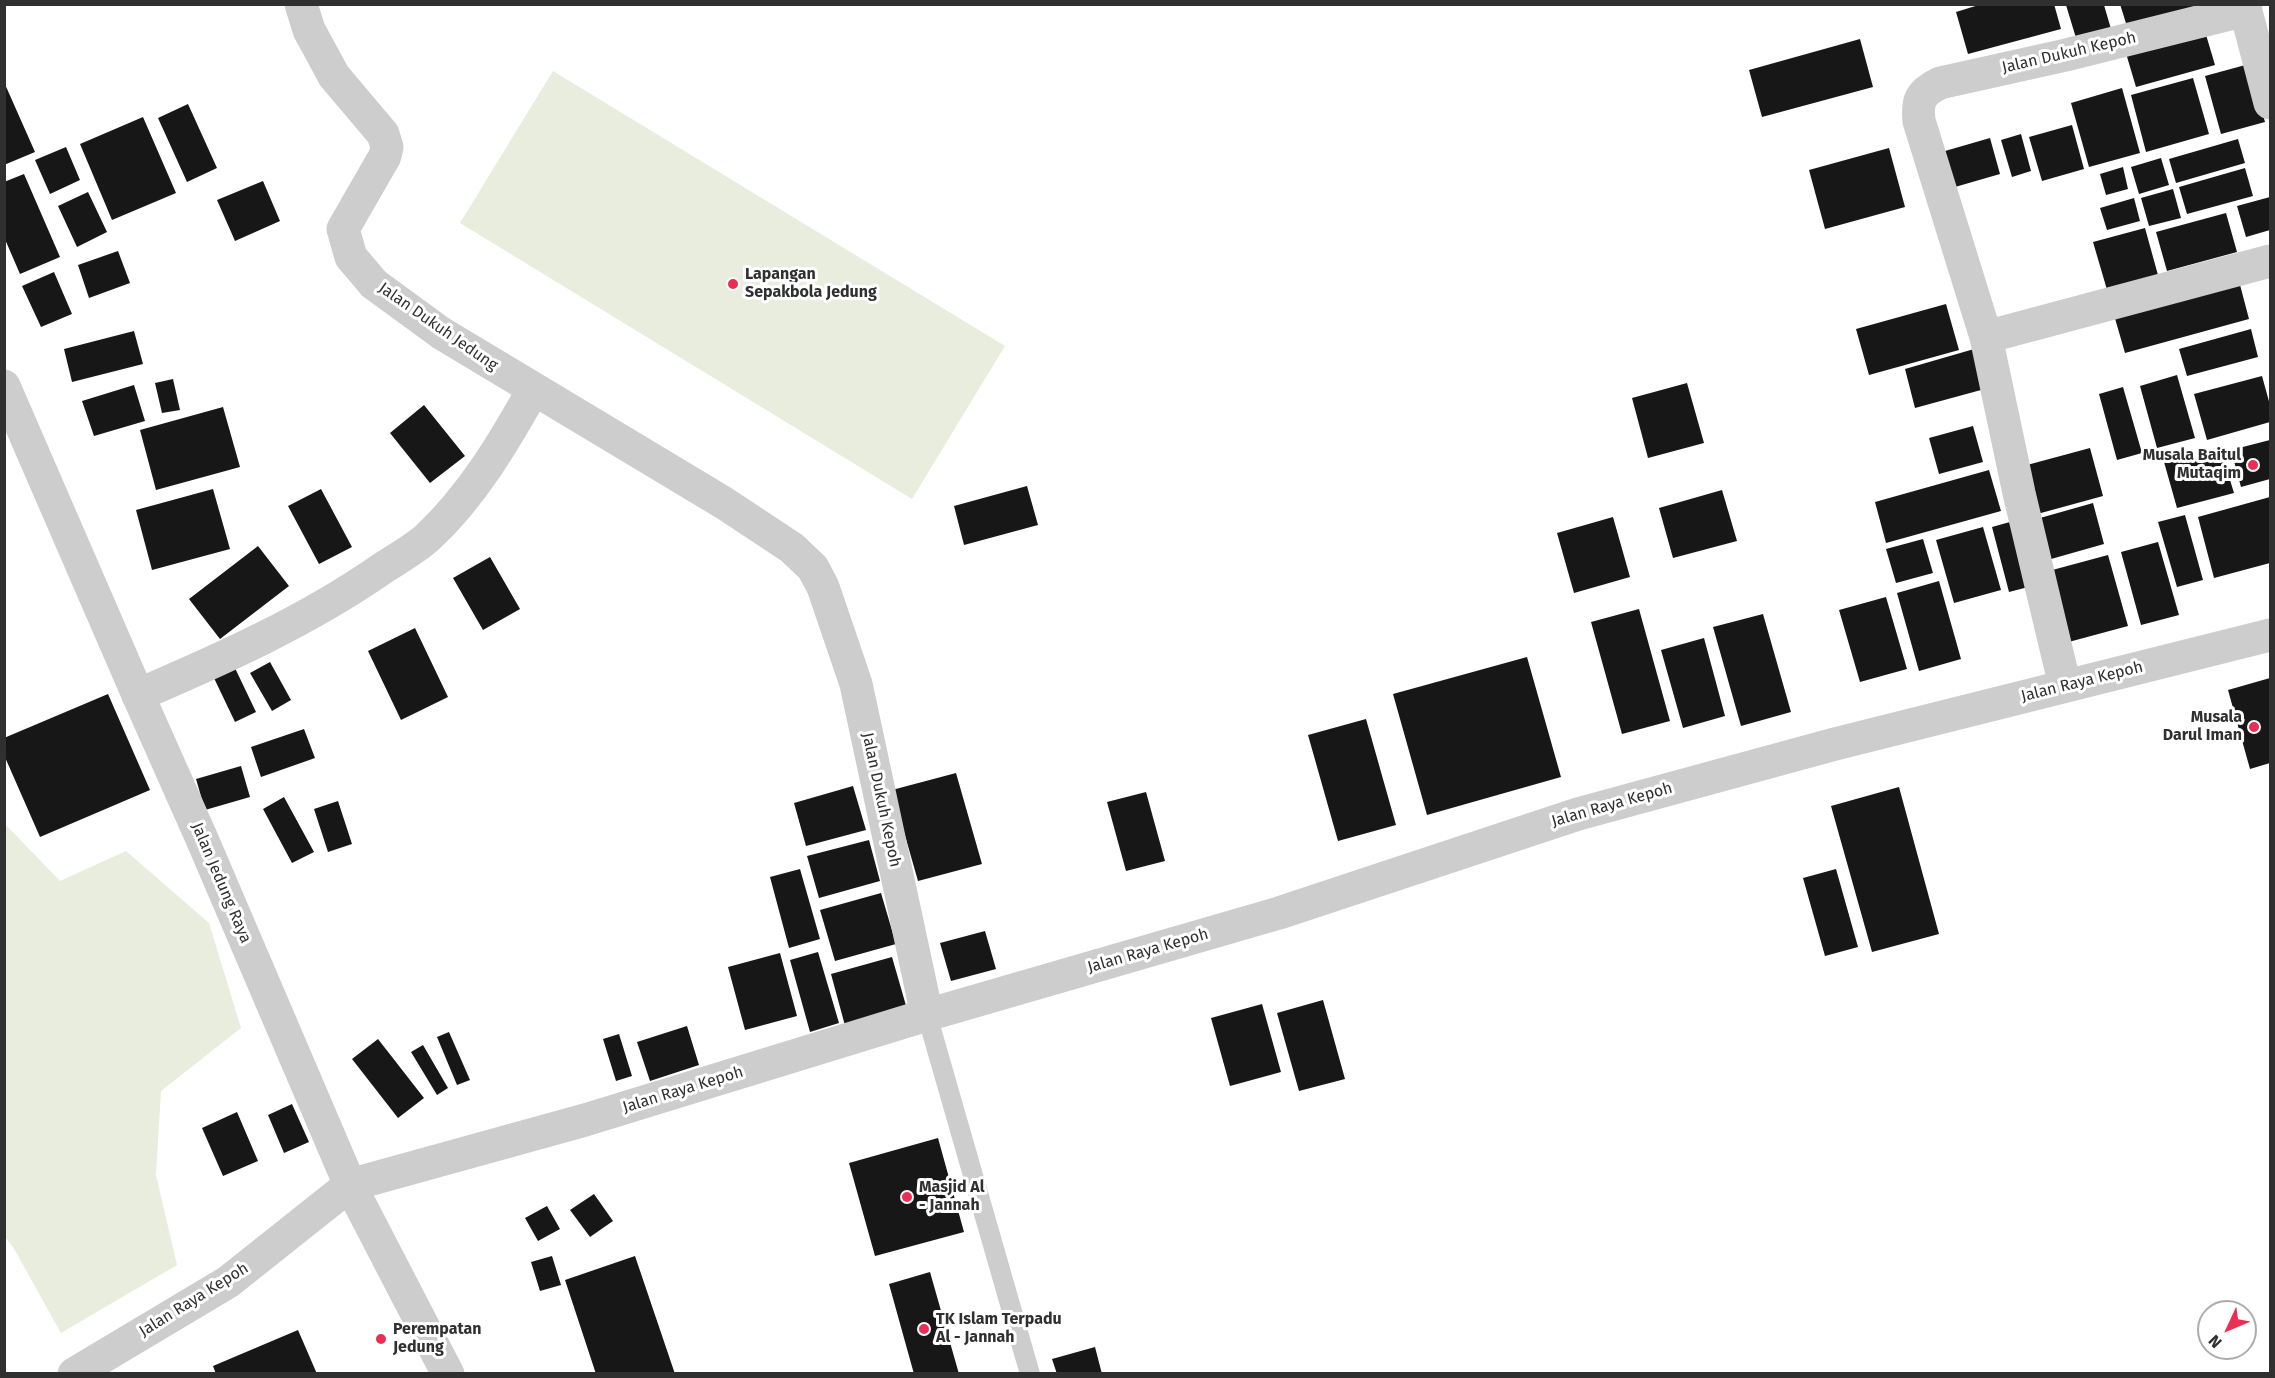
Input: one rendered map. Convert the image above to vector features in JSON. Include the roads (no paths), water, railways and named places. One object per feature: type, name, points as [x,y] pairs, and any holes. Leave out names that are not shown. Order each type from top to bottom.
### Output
[{"type":"street","name":"Jalan Dukuh Jedung","points":[[301,4],[309,30],[334,76],[382,134],[387,147],[385,156],[343,229],[351,257],[374,284],[441,333],[533,390]]},
{"type":"street","name":"Jalan Dukuh Kepoh","points":[[1986,337],[1919,122],[1917,105],[1927,90],[1940,83],[2066,55],[2245,7],[2271,103]]},
{"type":"street","points":[[2065,686],[2019,493],[1986,337],[2271,261]]},
{"type":"street","name":"Jalan Jedung Raya","points":[[4,386],[350,1185],[448,1374]]},
{"type":"street","name":"Jalan Dukuh Kepoh","points":[[533,390],[724,503],[792,548],[813,568],[823,587],[856,684],[927,1015]]},
{"type":"street","points":[[138,695],[288,627],[369,579],[427,538],[478,480],[508,435],[533,390]]},
{"type":"street","name":"Jalan Raya Kepoh","points":[[74,1374],[228,1282],[350,1185],[585,1120],[927,1015],[1279,913],[1578,814],[1835,744],[2271,635]]},
{"type":"lane","points":[[927,1015],[1030,1374]]},
{"type":"place","name":"Lapangan Sepakbola Jedung","points":[[733,284]]},
{"type":"place","name":"Musala Baitul Mutaqim","points":[[2253,465]]},
{"type":"place","name":"Musala Darul Iman","points":[[2254,727]]},
{"type":"place","name":"Masjid Al - Jannah","points":[[907,1197]]},
{"type":"place","name":"TK Islam Terpadu Al - Jannah","points":[[924,1329]]},
{"type":"place","name":"Perempatan Jedung","points":[[381,1339]]}]
